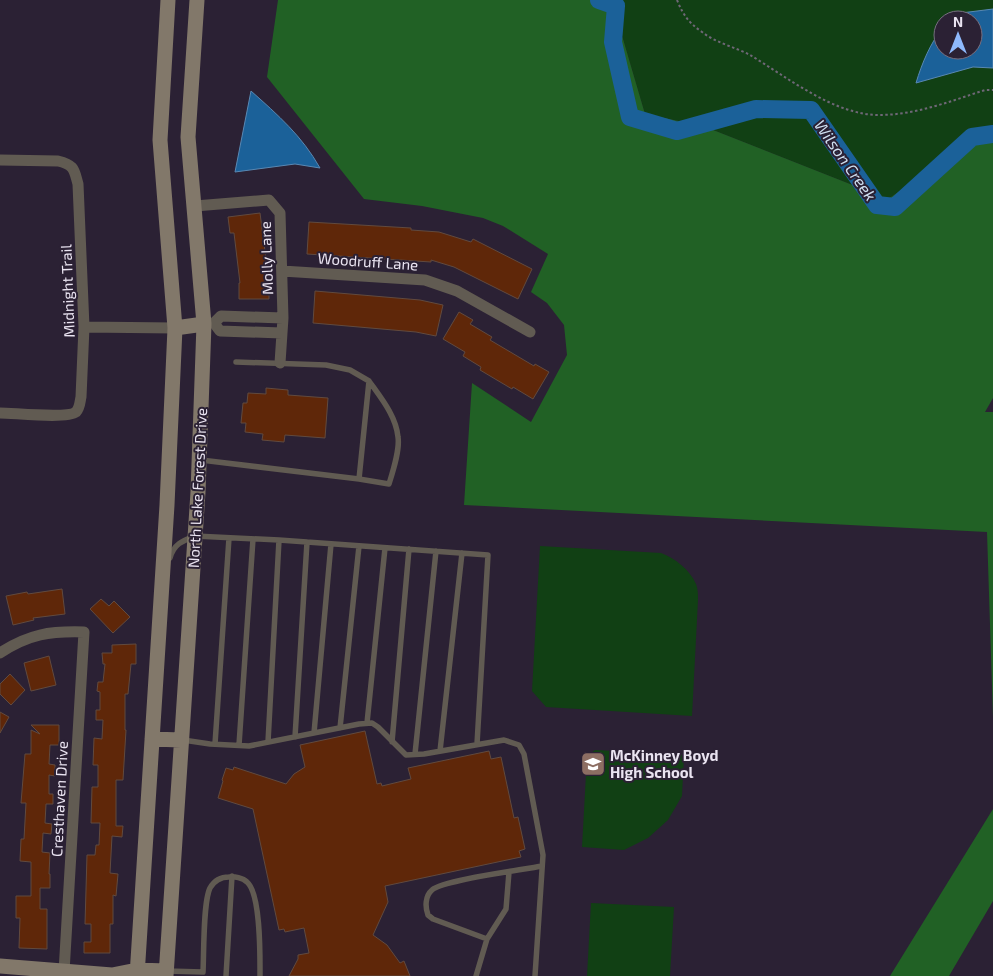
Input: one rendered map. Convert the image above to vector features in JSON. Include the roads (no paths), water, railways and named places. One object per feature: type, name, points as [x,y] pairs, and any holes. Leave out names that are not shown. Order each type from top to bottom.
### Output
[{"type":"main road","name":"North Lake Forest Drive","points":[[137,973],[162,585],[175,328],[160,140],[168,0]]},
{"type":"main road","name":"North Lake Forest Drive","points":[[166,973],[209,324],[188,137],[197,0]]},
{"type":"main road","points":[[175,328],[209,324]]},
{"type":"main road","points":[[152,739],[181,740]]},
{"type":"main road","points":[[0,966],[112,976],[137,973],[166,973]]},
{"type":"street","name":"Midnight Trail","points":[[0,160],[58,161],[68,163],[74,168],[78,184],[84,327],[81,396],[79,408],[75,413],[63,416],[0,413]]},
{"type":"street","name":"Molly Lane","points":[[195,206],[269,200],[280,213],[283,318],[280,364]]},
{"type":"street","name":"Woodruff Lane","points":[[282,271],[425,280],[457,291],[530,332]]},
{"type":"street","points":[[282,333],[220,332],[209,324],[221,316],[283,318]]},
{"type":"street","points":[[84,327],[175,328]]},
{"type":"street","name":"Cresthaven Drive","points":[[0,653],[16,642],[34,636],[56,631],[84,632],[64,972]]},
{"type":"lane","points":[[199,460],[390,484],[399,438],[392,414],[369,381],[350,370],[326,365],[236,362]]},
{"type":"lane","points":[[359,479],[369,381]]},
{"type":"lane","points":[[162,585],[172,550],[182,541],[195,536],[488,555],[477,744]]},
{"type":"lane","points":[[215,744],[229,538]]},
{"type":"lane","points":[[239,745],[253,539]]},
{"type":"lane","points":[[268,742],[279,540]]},
{"type":"lane","points":[[295,737],[307,542]]},
{"type":"lane","points":[[314,733],[331,544]]},
{"type":"lane","points":[[340,728],[359,546]]},
{"type":"lane","points":[[367,723],[385,548]]},
{"type":"lane","points":[[392,742],[409,549]]},
{"type":"lane","points":[[414,754],[436,551]]},
{"type":"lane","points":[[440,751],[462,553]]},
{"type":"lane","points":[[181,740],[249,746],[372,723],[378,726],[406,755],[504,740],[519,745],[524,754],[543,855],[535,976]]},
{"type":"lane","points":[[487,939],[433,919],[426,912],[427,896],[430,891],[440,886],[542,866]]},
{"type":"lane","points":[[476,976],[487,939],[506,909],[509,872]]},
{"type":"lane","points":[[166,973],[203,974],[207,896],[214,882],[224,877],[232,876],[247,881],[253,890],[258,923],[260,976]]},
{"type":"lane","points":[[226,976],[232,876]]},
{"type":"water","points":[[993,9],[993,68],[973,67],[916,83],[933,42],[933,60],[983,60],[983,10]]},
{"type":"water","points":[[251,91],[280,117],[313,156],[320,168],[295,164],[235,172]]},
{"type":"waterway","name":"Wilson Creek","points":[[599,0],[616,6],[613,42],[630,117],[677,131],[756,109],[811,110],[877,205],[895,207],[972,137],[993,134]]},
{"type":"place","name":"McKinney Boyd High School","points":[[593,764]]}]
